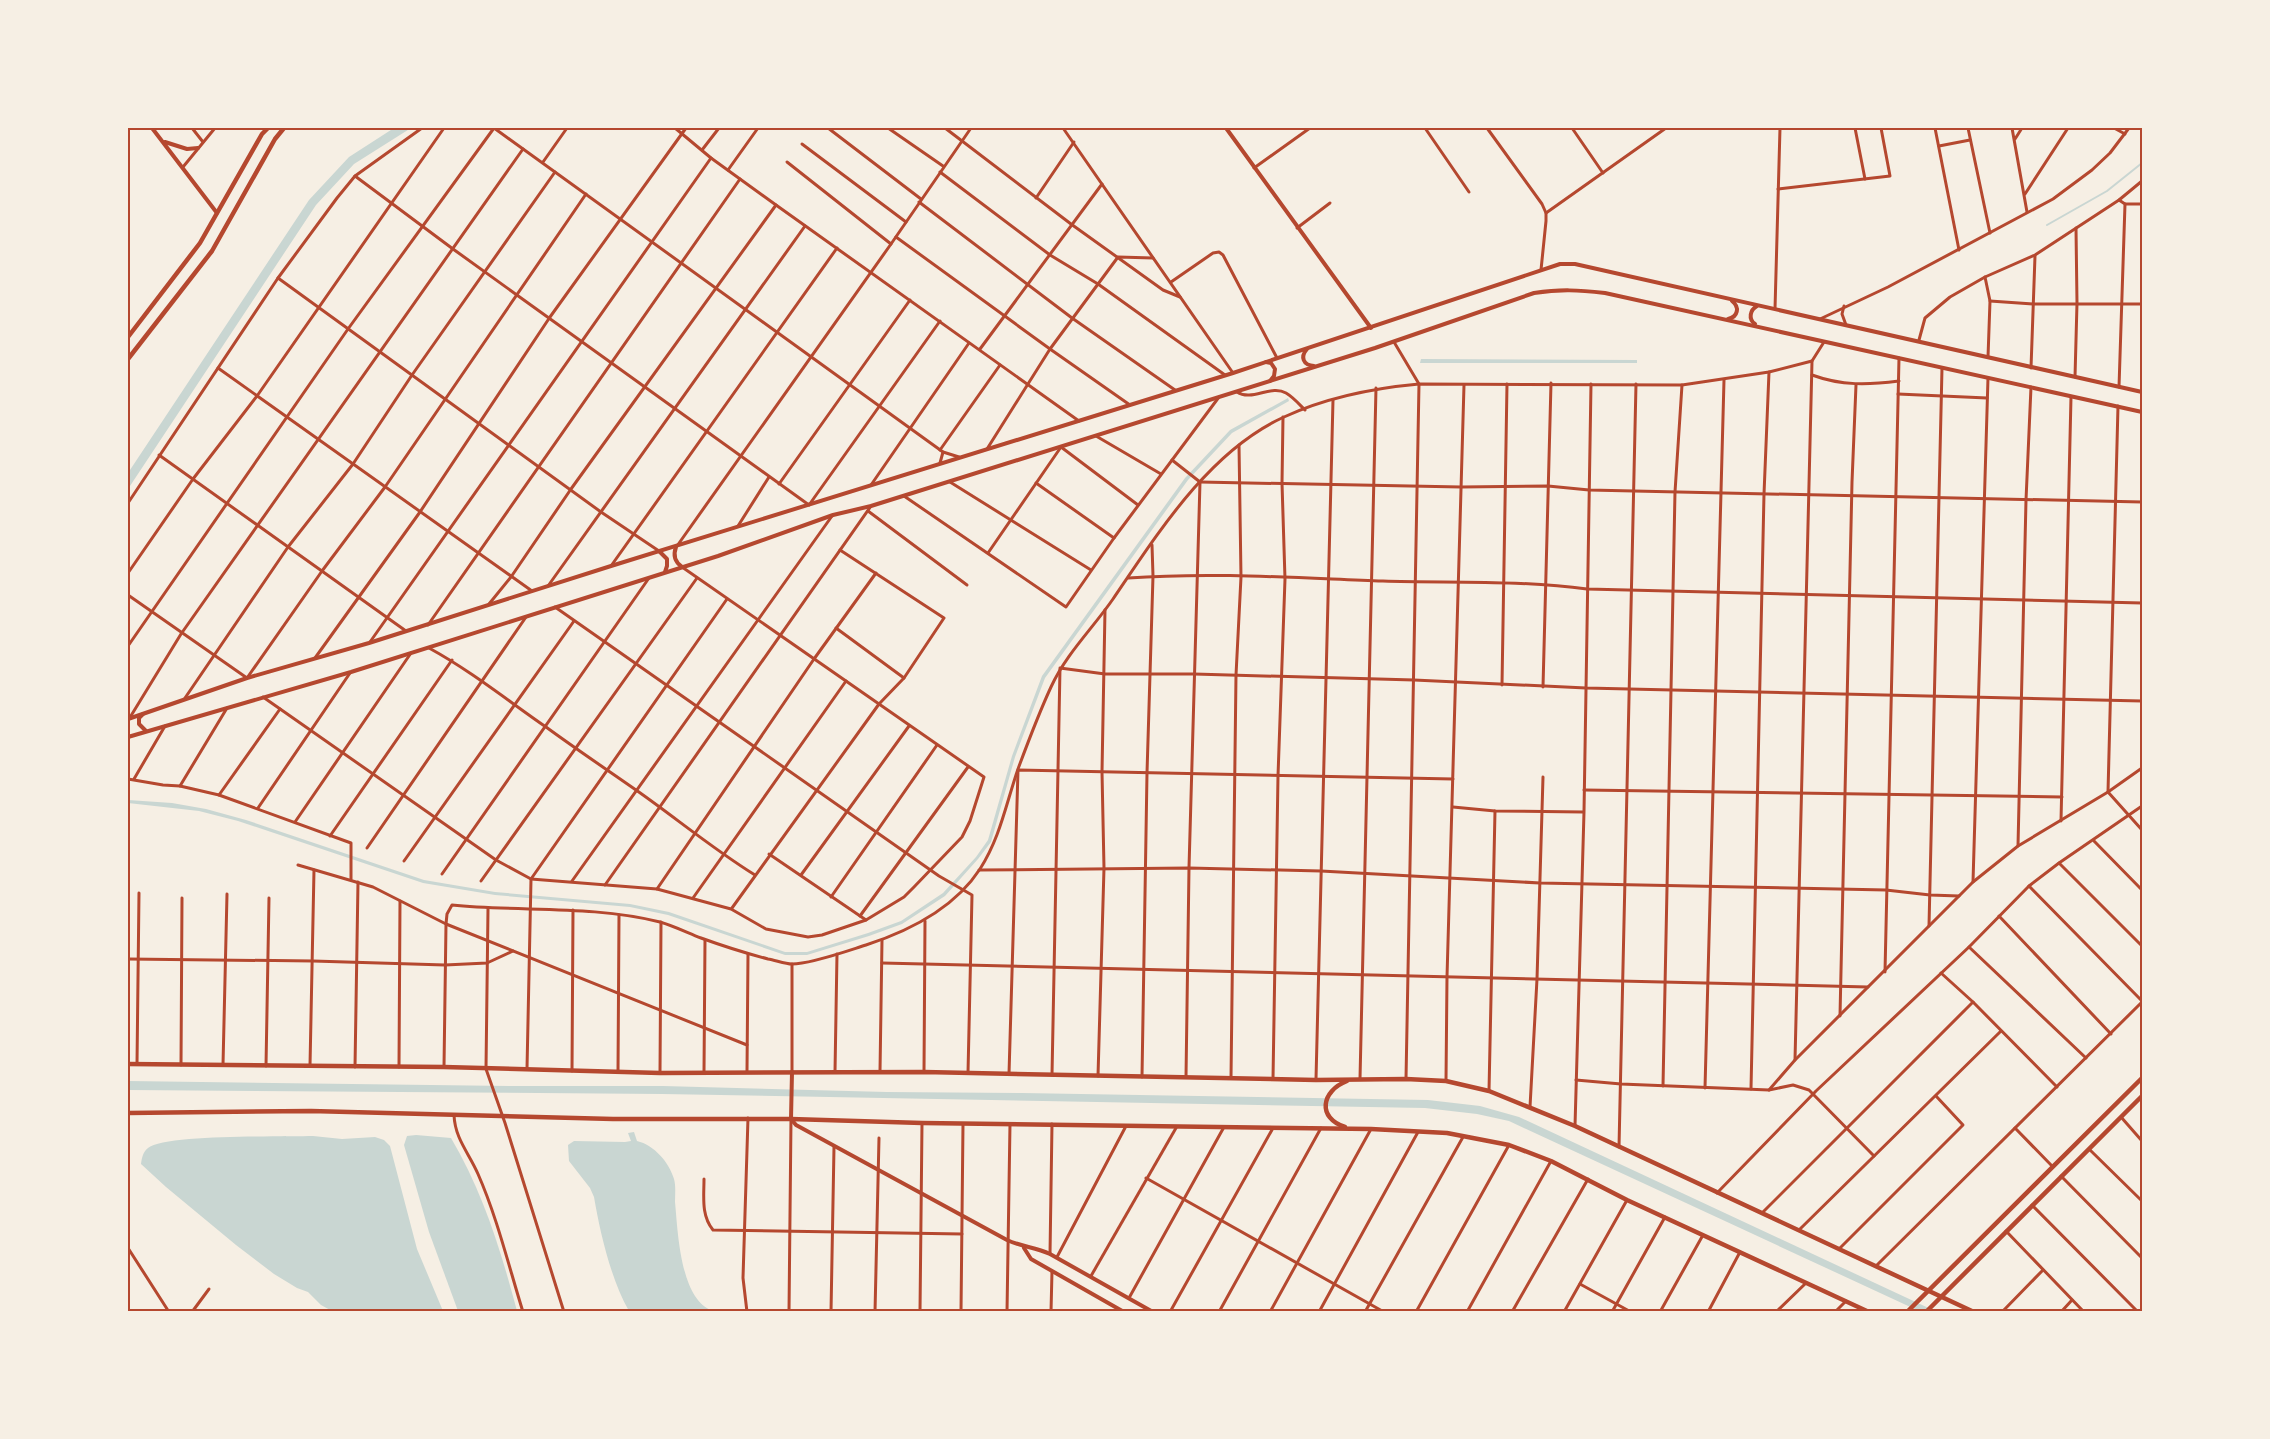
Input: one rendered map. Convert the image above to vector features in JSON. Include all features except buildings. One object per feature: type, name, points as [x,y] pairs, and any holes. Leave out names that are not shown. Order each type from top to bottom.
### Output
[{"type":"main road","points":[[128,337],[200,243],[268,128]]},
{"type":"main road","points":[[128,359],[212,251],[274,139],[284,128]]},
{"type":"main road","points":[[128,1064],[444,1067],[660,1073],[924,1072],[1316,1080],[1406,1079],[1446,1082],[1489,1091],[1575,1126],[1974,1311]]},
{"type":"main road","points":[[1907,1311],[2142,1078]]},
{"type":"main road","points":[[1349,1080],[1332,1089],[1327,1096],[1326,1105],[1329,1117],[1337,1124],[1351,1129]]},
{"type":"main road","points":[[1926,1311],[2142,1096]]},
{"type":"main road","points":[[128,1113],[311,1111],[655,1120],[748,1118],[922,1123],[1419,1130],[1464,1135],[1509,1145],[1551,1161],[1627,1200],[1869,1311]]},
{"type":"street","points":[[152,128],[217,213]]},
{"type":"street","points":[[192,128],[203,142]]},
{"type":"street","points":[[183,167],[215,128]]},
{"type":"street","points":[[128,502],[278,278],[355,176],[422,128]]},
{"type":"street","points":[[128,573],[193,479],[257,396],[444,128]]},
{"type":"street","points":[[128,646],[348,329],[494,128],[941,451],[958,457]]},
{"type":"street","points":[[543,162],[567,128]]},
{"type":"street","points":[[675,128],[711,158],[1079,421]]},
{"type":"street","points":[[314,659],[420,512],[550,317],[686,128]]},
{"type":"street","points":[[702,150],[719,128]]},
{"type":"street","points":[[728,170],[758,128]]},
{"type":"street","points":[[828,128],[1072,318],[1175,390]]},
{"type":"street","points":[[888,128],[944,167]]},
{"type":"street","points":[[945,128],[1036,198],[1163,290],[1181,297]]},
{"type":"street","points":[[263,698],[496,860],[531,879],[657,889],[731,909],[765,929],[808,937],[822,935],[866,920],[904,897],[950,851],[966,829],[984,777],[697,578],[682,567],[674,555],[676,546],[971,128]]},
{"type":"street","points":[[1063,128],[1233,372]]},
{"type":"street","points":[[1226,128],[1371,328]]},
{"type":"street","points":[[1254,168],[1310,128]]},
{"type":"street","points":[[1425,128],[1469,192]]},
{"type":"street","points":[[1487,128],[1542,204],[1546,213],[1541,270]]},
{"type":"street","points":[[1578,128],[1573,129],[1603,173]]},
{"type":"street","points":[[1546,213],[1666,128]]},
{"type":"street","points":[[1775,310],[1780,128]]},
{"type":"street","points":[[1856,128],[1866,179]]},
{"type":"street","points":[[1778,189],[1890,176],[1881,128]]},
{"type":"street","points":[[1935,128],[1959,249]]},
{"type":"street","points":[[1968,128],[1990,233]]},
{"type":"street","points":[[2012,128],[2027,212]]},
{"type":"street","points":[[2014,140],[2022,128]]},
{"type":"street","points":[[2024,195],[2068,128]]},
{"type":"street","points":[[2114,128],[2125,134]]},
{"type":"street","points":[[1818,320],[1990,233],[2074,186],[2104,159],[2129,128]]},
{"type":"street","points":[[1939,146],[1970,140]]},
{"type":"street","points":[[164,142],[187,149],[198,148]]},
{"type":"street","points":[[1036,198],[1074,142]]},
{"type":"street","points":[[802,144],[906,222]]},
{"type":"street","points":[[128,719],[181,634],[523,149]]},
{"type":"street","points":[[369,643],[711,158]]},
{"type":"street","points":[[787,162],[891,244]]},
{"type":"street","points":[[184,698],[288,547],[352,464],[555,172]]},
{"type":"street","points":[[940,172],[1050,255],[1098,284],[1225,375]]},
{"type":"street","points":[[355,176],[809,506]]},
{"type":"street","points":[[428,625],[740,179]]},
{"type":"street","points":[[1919,340],[1925,318],[1950,297],[1985,277],[2034,255],[2119,200],[2142,181]]},
{"type":"street","points":[[980,349],[1102,184]]},
{"type":"street","points":[[247,678],[322,571],[385,487],[515,294],[586,194]]},
{"type":"street","points":[[2119,200],[2125,204],[2142,204]]},
{"type":"street","points":[[1298,228],[1330,203]]},
{"type":"street","points":[[2119,387],[2125,204]]},
{"type":"street","points":[[488,605],[511,577],[571,489],[776,205]]},
{"type":"street","points":[[547,588],[805,225]]},
{"type":"street","points":[[2075,377],[2076,228]]},
{"type":"street","points":[[896,237],[1130,405]]},
{"type":"street","points":[[611,566],[837,248]]},
{"type":"street","points":[[1171,282],[1213,253],[1219,252],[1223,255],[1277,358]]},
{"type":"street","points":[[2031,368],[2034,255]]},
{"type":"street","points":[[1118,257],[1154,258]]},
{"type":"street","points":[[986,450],[1050,349],[1118,257]]},
{"type":"street","points":[[128,719],[247,678],[428,625],[1225,375],[1560,264],[1575,264],[2142,392]]},
{"type":"street","points":[[1985,277],[1989,301],[1988,357]]},
{"type":"street","points":[[278,278],[601,512],[659,551],[667,559],[668,566],[664,573]]},
{"type":"street","points":[[128,737],[351,672],[664,573],[833,515],[871,506],[1316,367],[1534,293],[1558,289],[1573,288],[1605,293],[2142,412]]},
{"type":"street","points":[[1724,320],[1733,318],[1737,312],[1736,305],[1728,299]]},
{"type":"street","points":[[779,484],[910,300]]},
{"type":"street","points":[[1989,301],[2033,304],[2142,304]]},
{"type":"street","points":[[1758,306],[1750,314],[1751,321],[1758,326]]},
{"type":"street","points":[[1845,306],[1843,319],[1847,326]]},
{"type":"street","points":[[809,506],[940,321]]},
{"type":"street","points":[[1394,342],[1419,384],[1406,1079]]},
{"type":"street","points":[[1795,1060],[1812,361],[1824,342]]},
{"type":"street","points":[[870,486],[969,343]]},
{"type":"street","points":[[1310,347],[1304,353],[1303,360],[1308,365],[1316,367]]},
{"type":"street","points":[[1885,972],[1899,358]]},
{"type":"street","points":[[444,1067],[446,924],[447,914],[452,905],[488,909],[531,906],[619,915],[661,922],[748,954],[792,964],[837,954],[896,936],[925,921],[979,870],[1000,830],[1018,770],[1060,668],[1105,610],[1167,520],[1200,482],[1239,445],[1283,417],[1376,388],[1419,384],[1507,383],[1682,385],[1769,372],[1812,361]]},
{"type":"street","points":[[1263,362],[1271,363],[1275,369],[1269,381]]},
{"type":"street","points":[[940,463],[941,451],[1000,364]]},
{"type":"street","points":[[218,368],[532,592]]},
{"type":"street","points":[[1929,926],[1942,368]]},
{"type":"street","points":[[1751,1089],[1759,692],[1769,372]]},
{"type":"street","points":[[1812,375],[1834,382],[1857,385],[1899,381]]},
{"type":"street","points":[[1973,882],[1988,378]]},
{"type":"street","points":[[1706,1088],[1724,380]]},
{"type":"street","points":[[1502,685],[1507,383]]},
{"type":"street","points":[[1543,687],[1551,383]]},
{"type":"street","points":[[1446,1082],[1464,384]]},
{"type":"street","points":[[1575,1126],[1584,812],[1591,384]]},
{"type":"street","points":[[1620,1147],[1636,384]]},
{"type":"street","points":[[1663,1086],[1675,492],[1682,385]]},
{"type":"street","points":[[1840,1016],[1851,496],[1857,385]]},
{"type":"street","points":[[2018,846],[2031,387]]},
{"type":"street","points":[[1360,1080],[1376,388]]},
{"type":"street","points":[[1236,392],[1247,396],[1285,392],[1305,410]]},
{"type":"street","points":[[1899,394],[1987,398]]},
{"type":"street","points":[[2061,821],[2071,396]]},
{"type":"street","points":[[903,496],[1066,607],[1138,505],[1220,397]]},
{"type":"street","points":[[1316,1080],[1333,400]]},
{"type":"street","points":[[2118,406],[2108,792],[2142,830]]},
{"type":"street","points":[[1273,1079],[1278,776],[1285,579],[1281,483],[1283,417]]},
{"type":"street","points":[[1096,436],[1161,474]]},
{"type":"street","points":[[1231,1078],[1236,675],[1241,577],[1239,445]]},
{"type":"street","points":[[988,554],[1061,447]]},
{"type":"street","points":[[1061,447],[1138,505]]},
{"type":"street","points":[[159,454],[406,631]]},
{"type":"street","points":[[1172,460],[1200,482],[1461,487],[1505,485],[1589,490],[2142,502]]},
{"type":"street","points":[[737,528],[770,477]]},
{"type":"street","points":[[949,482],[1091,570]]},
{"type":"street","points":[[1186,1077],[1189,868],[1200,482]]},
{"type":"street","points":[[1036,483],[1114,538]]},
{"type":"street","points":[[605,885],[871,506]]},
{"type":"street","points":[[868,511],[966,585]]},
{"type":"street","points":[[572,881],[833,515]]},
{"type":"street","points":[[1142,1077],[1152,543]]},
{"type":"street","points":[[731,909],[879,704],[904,678],[944,618],[840,550]]},
{"type":"street","points":[[657,889],[813,659],[876,573]]},
{"type":"street","points":[[1127,578],[1197,574],[1285,579],[1329,578],[1372,581],[1546,584],[1587,590],[2142,603]]},
{"type":"street","points":[[442,874],[650,577]]},
{"type":"street","points":[[481,881],[697,578]]},
{"type":"street","points":[[128,595],[247,678]]},
{"type":"street","points":[[527,1070],[531,879],[727,599]]},
{"type":"street","points":[[555,607],[939,876],[972,895],[968,1073]]},
{"type":"street","points":[[1098,1076],[1099,968],[1104,868],[1102,772],[1105,610]]},
{"type":"street","points":[[367,848],[527,616]]},
{"type":"street","points":[[404,861],[574,621]]},
{"type":"street","points":[[837,628],[904,678]]},
{"type":"street","points":[[427,647],[452,660],[544,727],[637,790],[724,856],[755,875]]},
{"type":"street","points":[[295,822],[412,652]]},
{"type":"street","points":[[330,836],[452,660]]},
{"type":"street","points":[[1060,668],[1105,674],[1150,672],[1414,680],[1543,687],[2142,701]]},
{"type":"street","points":[[1052,1075],[1060,668]]},
{"type":"street","points":[[258,808],[351,672]]},
{"type":"street","points":[[692,898],[846,681]]},
{"type":"street","points":[[180,786],[227,708]]},
{"type":"street","points":[[219,795],[280,709]]},
{"type":"street","points":[[144,713],[139,718],[139,724],[142,729],[148,731]]},
{"type":"street","points":[[134,779],[165,726]]},
{"type":"street","points":[[801,875],[909,726]]},
{"type":"street","points":[[831,897],[937,745]]},
{"type":"street","points":[[860,916],[968,766]]},
{"type":"street","points":[[1769,1090],[1795,1060],[1973,882],[2018,846],[2108,792],[2142,768]]},
{"type":"street","points":[[1018,770],[1453,779]]},
{"type":"street","points":[[1009,1074],[1018,770]]},
{"type":"street","points":[[1530,1107],[1537,979],[1543,777]]},
{"type":"street","points":[[128,778],[219,795],[351,843],[351,879]]},
{"type":"street","points":[[1584,790],[2062,797]]},
{"type":"street","points":[[1717,1193],[1813,1095],[1969,947],[2029,886],[2142,806]]},
{"type":"street","points":[[1453,807],[1496,811],[1584,812]]},
{"type":"street","points":[[1489,1091],[1496,811]]},
{"type":"street","points":[[2094,841],[2142,890]]},
{"type":"street","points":[[769,854],[866,920]]},
{"type":"street","points":[[2059,863],[2142,946]]},
{"type":"street","points":[[298,865],[374,887],[446,924],[747,1045]]},
{"type":"street","points":[[979,870],[1189,868],[1365,872],[1494,882],[1886,890],[1959,896]]},
{"type":"street","points":[[310,1066],[314,869]]},
{"type":"street","points":[[356,1067],[358,882]]},
{"type":"street","points":[[1876,1266],[2142,1002],[2029,886]]},
{"type":"street","points":[[137,1064],[139,893]]},
{"type":"street","points":[[223,1065],[227,894]]},
{"type":"street","points":[[181,1065],[182,898]]},
{"type":"street","points":[[266,1066],[269,898]]},
{"type":"street","points":[[399,1067],[400,901]]},
{"type":"street","points":[[488,909],[486,1069],[564,1311]]},
{"type":"street","points":[[572,1071],[573,910]]},
{"type":"street","points":[[618,1072],[619,915]]},
{"type":"street","points":[[2000,916],[2111,1034]]},
{"type":"street","points":[[924,1072],[925,921]]},
{"type":"street","points":[[660,1073],[661,922]]},
{"type":"street","points":[[704,1073],[705,939]]},
{"type":"street","points":[[880,1072],[882,940]]},
{"type":"street","points":[[1969,947],[2086,1058]]},
{"type":"street","points":[[128,959],[445,965],[487,963],[513,951]]},
{"type":"street","points":[[747,1072],[748,954]]},
{"type":"street","points":[[835,1072],[837,954]]},
{"type":"street","points":[[882,963],[1868,987]]},
{"type":"street","points":[[789,1311],[792,964]]},
{"type":"street","points":[[1941,973],[2057,1087]]},
{"type":"street","points":[[1762,1213],[1973,1002]]},
{"type":"street","points":[[1799,1230],[2001,1031]]},
{"type":"street","points":[[1576,1080],[1769,1090],[1793,1085],[1809,1090],[1874,1156]]},
{"type":"street","points":[[1839,1249],[1962,1125],[1936,1096]]},
{"type":"street","points":[[454,1115],[455,1127],[461,1143],[478,1174],[523,1311]]},
{"type":"street","points":[[747,1311],[743,1278],[748,1118]]},
{"type":"street","points":[[2121,1118],[2142,1141]]},
{"type":"street","points":[[791,1119],[796,1125],[834,1148],[1007,1240],[1024,1248],[1036,1248],[1057,1257],[1153,1311]]},
{"type":"street","points":[[920,1311],[922,1123]]},
{"type":"street","points":[[961,1311],[963,1123]]},
{"type":"street","points":[[1006,1311],[1010,1124]]},
{"type":"street","points":[[1050,1254],[1052,1124]]},
{"type":"street","points":[[1057,1257],[1127,1125]]},
{"type":"street","points":[[1091,1276],[1177,1126]]},
{"type":"street","points":[[1129,1298],[1224,1127]]},
{"type":"street","points":[[1170,1311],[1273,1128]]},
{"type":"street","points":[[1219,1311],[1321,1128]]},
{"type":"street","points":[[2015,1128],[2053,1167]]},
{"type":"street","points":[[1270,1311],[1371,1129]]},
{"type":"street","points":[[1319,1311],[1419,1130]]},
{"type":"street","points":[[1365,1311],[1464,1135]]},
{"type":"street","points":[[875,1311],[879,1138]]},
{"type":"street","points":[[1416,1311],[1509,1145]]},
{"type":"street","points":[[831,1311],[834,1148]]},
{"type":"street","points":[[2089,1149],[2142,1201]]},
{"type":"street","points":[[1467,1311],[1551,1161]]},
{"type":"street","points":[[2061,1176],[2142,1258]]},
{"type":"street","points":[[1146,1178],[1384,1311]]},
{"type":"street","points":[[704,1179],[704,1213],[713,1230],[962,1234]]},
{"type":"street","points":[[1512,1311],[1588,1179]]},
{"type":"street","points":[[1564,1311],[1627,1200]]},
{"type":"street","points":[[2032,1205],[2138,1311]]},
{"type":"street","points":[[1612,1311],[1665,1217]]},
{"type":"street","points":[[2006,1231],[2084,1311]]},
{"type":"street","points":[[1660,1311],[1703,1235]]},
{"type":"street","points":[[128,1248],[169,1311]]},
{"type":"street","points":[[1024,1248],[1031,1259],[1124,1311]]},
{"type":"street","points":[[1707,1311],[1740,1252]]},
{"type":"street","points":[[1051,1311],[1052,1270]]},
{"type":"street","points":[[2002,1311],[2043,1270]]},
{"type":"street","points":[[1776,1311],[1806,1283]]},
{"type":"street","points":[[1580,1284],[1631,1311]]},
{"type":"street","points":[[192,1311],[209,1289]]},
{"type":"street","points":[[2061,1311],[2073,1300]]},
{"type":"street","points":[[1835,1311],[1846,1301]]},
{"type":"shaded area","points":[[394,128],[411,128],[354,164],[316,205],[128,489],[128,473],[309,200],[349,157]]},
{"type":"shaded area","points":[[1421,359],[1637,360],[1637,363],[1420,363]]},
{"type":"shaded area","points":[[1288,398],[1289,401],[1232,433],[1188,480],[1045,678],[1015,757],[991,842],[978,859],[945,896],[902,924],[869,936],[807,955],[785,955],[668,915],[630,907],[495,895],[423,883],[238,821],[199,811],[128,803],[128,800],[172,803],[206,809],[246,820],[424,880],[495,892],[630,904],[669,912],[785,952],[807,952],[868,933],[901,921],[943,893],[976,857],[988,840],[1012,756],[1042,676],[1185,478],[1230,430]]},
{"type":"shaded area","points":[[128,1081],[663,1086],[887,1092],[1428,1100],[1480,1106],[1519,1117],[1935,1311],[1919,1311],[1509,1121],[1477,1114],[1425,1108],[662,1094],[128,1090]]},
{"type":"shaded area","points":[[634,1132],[637,1141],[655,1150],[672,1173],[680,1247],[687,1280],[702,1304],[713,1311],[629,1311],[623,1299],[607,1256],[594,1197],[590,1188],[569,1161],[568,1145],[574,1141],[631,1141],[628,1133]]},
{"type":"shaded area","points":[[313,1136],[342,1139],[375,1137],[384,1140],[390,1146],[417,1249],[443,1311],[332,1311],[321,1305],[308,1292],[274,1274],[236,1245],[141,1164],[148,1148],[177,1140]]},
{"type":"shaded area","points":[[407,1136],[451,1138],[482,1201],[517,1311],[458,1311],[429,1232],[404,1145]]},
{"type":"waterway","points":[[2047,225],[2107,191],[2142,163]]}]
